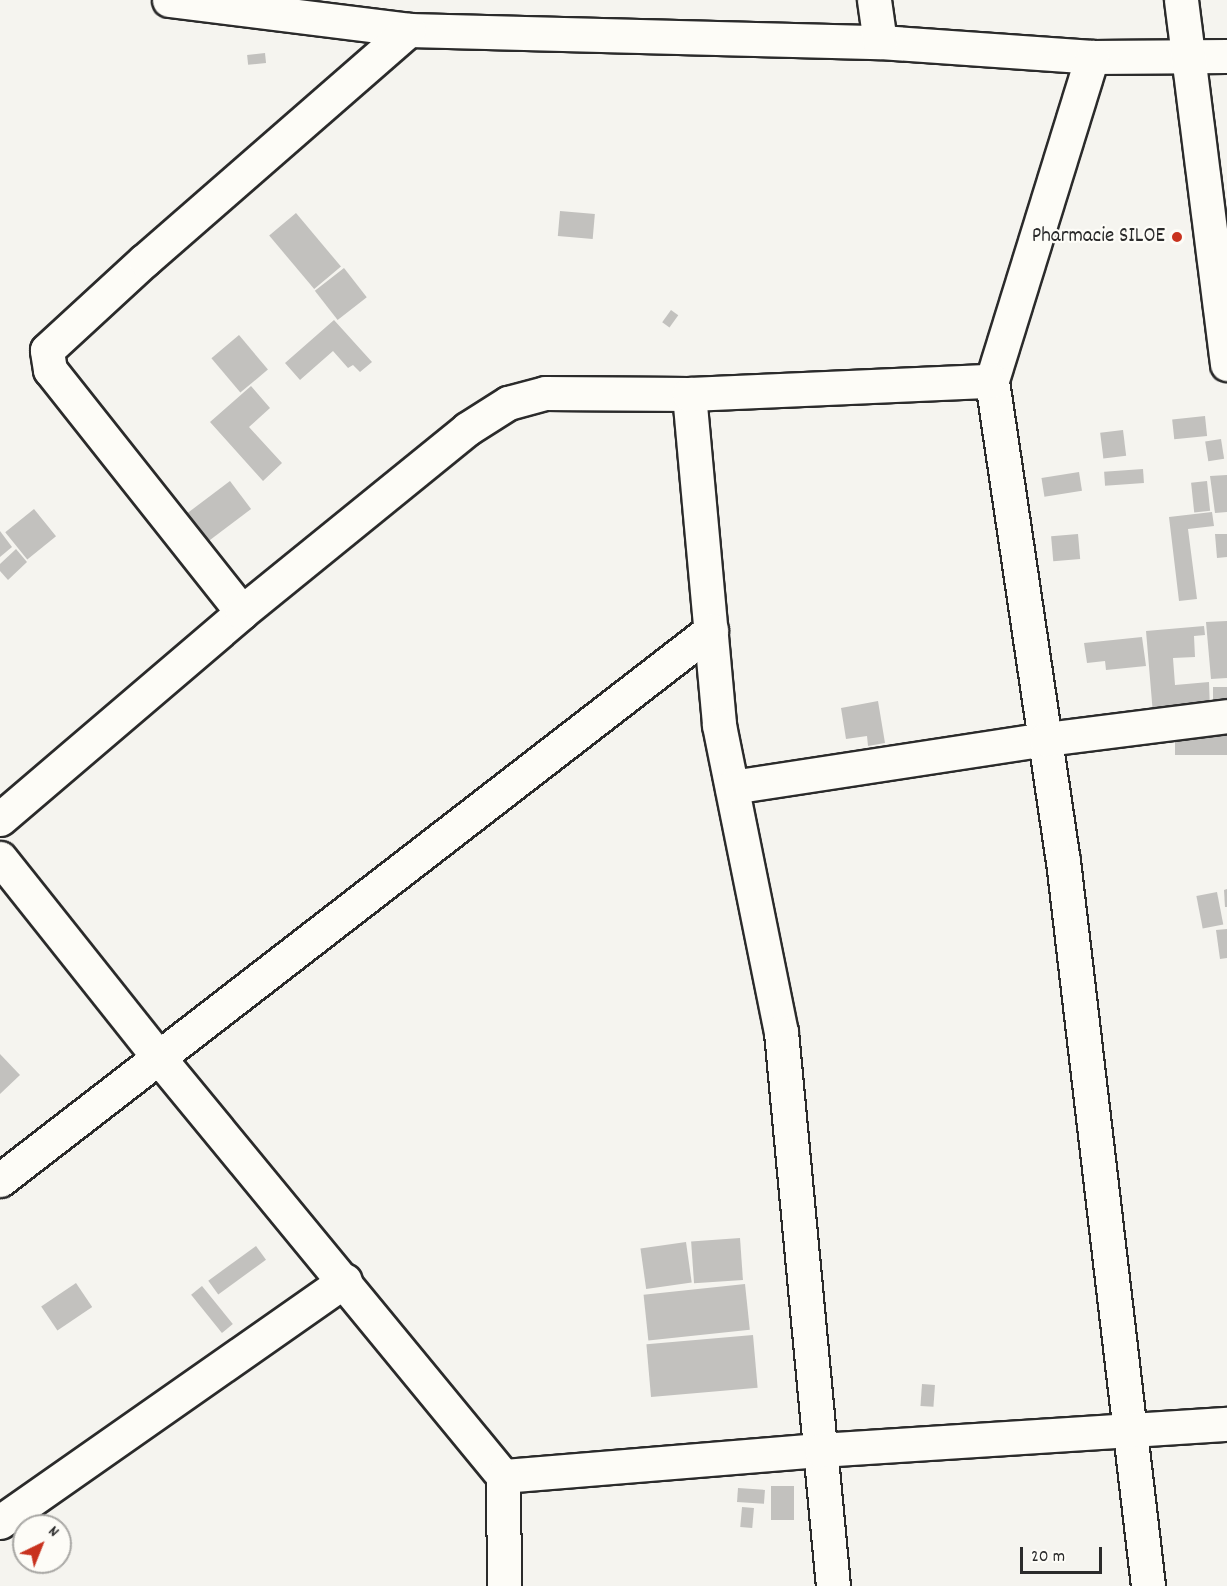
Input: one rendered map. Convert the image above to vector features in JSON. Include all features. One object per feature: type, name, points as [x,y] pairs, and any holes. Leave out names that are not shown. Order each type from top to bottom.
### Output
[{"type":"street","points":[[169,0],[409,30],[880,42],[1092,57],[1227,56]]},
{"type":"street","points":[[874,0],[880,42]]},
{"type":"street","points":[[1181,0],[1227,364]]},
{"type":"street","points":[[242,612],[50,370],[48,350],[136,267],[409,30]]},
{"type":"street","points":[[1092,57],[992,381],[1046,739],[1148,1586]]},
{"type":"street","points":[[0,819],[242,612],[467,429],[508,403],[545,393],[689,394],[992,381]]},
{"type":"street","points":[[689,394],[719,725],[781,1032],[833,1586]]},
{"type":"street","points":[[0,1180],[711,630]]},
{"type":"street","points":[[732,787],[1046,739],[1227,716]]},
{"type":"street","points":[[0,858],[159,1058],[345,1280],[503,1476],[504,1586]]},
{"type":"street","points":[[0,1522],[345,1280]]},
{"type":"street","points":[[503,1476],[821,1450],[1227,1424]]},
{"type":"building","points":[[265,53],[266,63],[248,65],[247,55]]},
{"type":"building","points":[[560,211],[595,214],[593,239],[558,236]]},
{"type":"building","points":[[296,213],[341,267],[314,289],[269,235]]},
{"type":"building","points":[[344,268],[367,297],[338,320],[315,291]]},
{"type":"building","points":[[671,310],[678,315],[669,327],[662,322]]},
{"type":"building","points":[[334,320],[372,362],[360,372],[353,365],[348,368],[333,351],[300,380],[285,363]]},
{"type":"building","points":[[239,335],[268,369],[240,393],[211,358]]},
{"type":"building","points":[[251,386],[270,408],[249,427],[282,463],[263,481],[210,422]]},
{"type":"building","points":[[1205,416],[1207,436],[1174,439],[1172,419]]},
{"type":"building","points":[[1123,430],[1126,456],[1103,459],[1100,433]]},
{"type":"building","points":[[1221,439],[1224,459],[1208,461],[1205,442]]},
{"type":"building","points":[[1143,469],[1144,483],[1105,486],[1104,472]]},
{"type":"building","points":[[1079,472],[1082,491],[1044,497],[1041,478]]},
{"type":"building","points":[[1227,475],[1227,512],[1215,513],[1210,476]]},
{"type":"building","points":[[230,481],[251,509],[206,543],[185,515]]},
{"type":"building","points":[[1207,481],[1210,511],[1194,513],[1191,483]]},
{"type":"building","points":[[34,509],[56,536],[27,559],[5,532]]},
{"type":"building","points":[[1212,512],[1214,526],[1188,529],[1197,599],[1179,601],[1169,517]]},
{"type":"building","points":[[0,531],[12,547],[0,557]]},
{"type":"building","points":[[1078,534],[1080,559],[1053,561],[1051,536]]},
{"type":"building","points":[[1215,534],[1227,534],[1227,557],[1217,558]]},
{"type":"building","points":[[16,549],[27,562],[8,580],[0,571],[0,564]]},
{"type":"building","points":[[1227,621],[1227,678],[1211,679],[1206,622]]},
{"type":"building","points":[[1204,626],[1205,635],[1194,636],[1195,657],[1173,658],[1175,685],[1209,682],[1210,710],[1153,714],[1146,631]]},
{"type":"building","points":[[1142,637],[1146,666],[1106,670],[1105,661],[1087,663],[1084,643]]},
{"type":"building","points":[[1213,687],[1227,687],[1227,706],[1213,706]]},
{"type":"building","points":[[878,701],[885,743],[868,746],[867,736],[846,739],[841,708]]},
{"type":"building","points":[[1175,727],[1227,727],[1227,755],[1175,755]]},
{"type":"building","points":[[1227,889],[1227,907],[1225,907],[1224,890]]},
{"type":"building","points":[[1217,892],[1223,924],[1203,928],[1196,896]]},
{"type":"building","points":[[1227,929],[1227,958],[1220,959],[1216,930]]},
{"type":"building","points":[[0,1054],[20,1075],[0,1094]]},
{"type":"building","points":[[740,1238],[743,1280],[694,1283],[691,1241]]},
{"type":"building","points":[[686,1242],[692,1283],[646,1289],[640,1248]]},
{"type":"building","points":[[256,1246],[266,1260],[218,1294],[208,1281]]},
{"type":"building","points":[[76,1283],[92,1307],[57,1331],[41,1306]]},
{"type":"building","points":[[745,1284],[750,1330],[648,1340],[644,1295]]},
{"type":"building","points":[[202,1286],[233,1324],[222,1333],[191,1295]]},
{"type":"building","points":[[753,1335],[758,1388],[651,1397],[646,1344]]},
{"type":"building","points":[[922,1384],[935,1385],[933,1407],[920,1406]]},
{"type":"building","points":[[771,1486],[794,1486],[794,1520],[771,1520]]},
{"type":"building","points":[[738,1488],[765,1490],[764,1504],[737,1502]]},
{"type":"building","points":[[742,1507],[754,1508],[752,1528],[740,1527]]},
{"type":"place","name":"Pharmacie SILOE","points":[[1177,237]]}]
